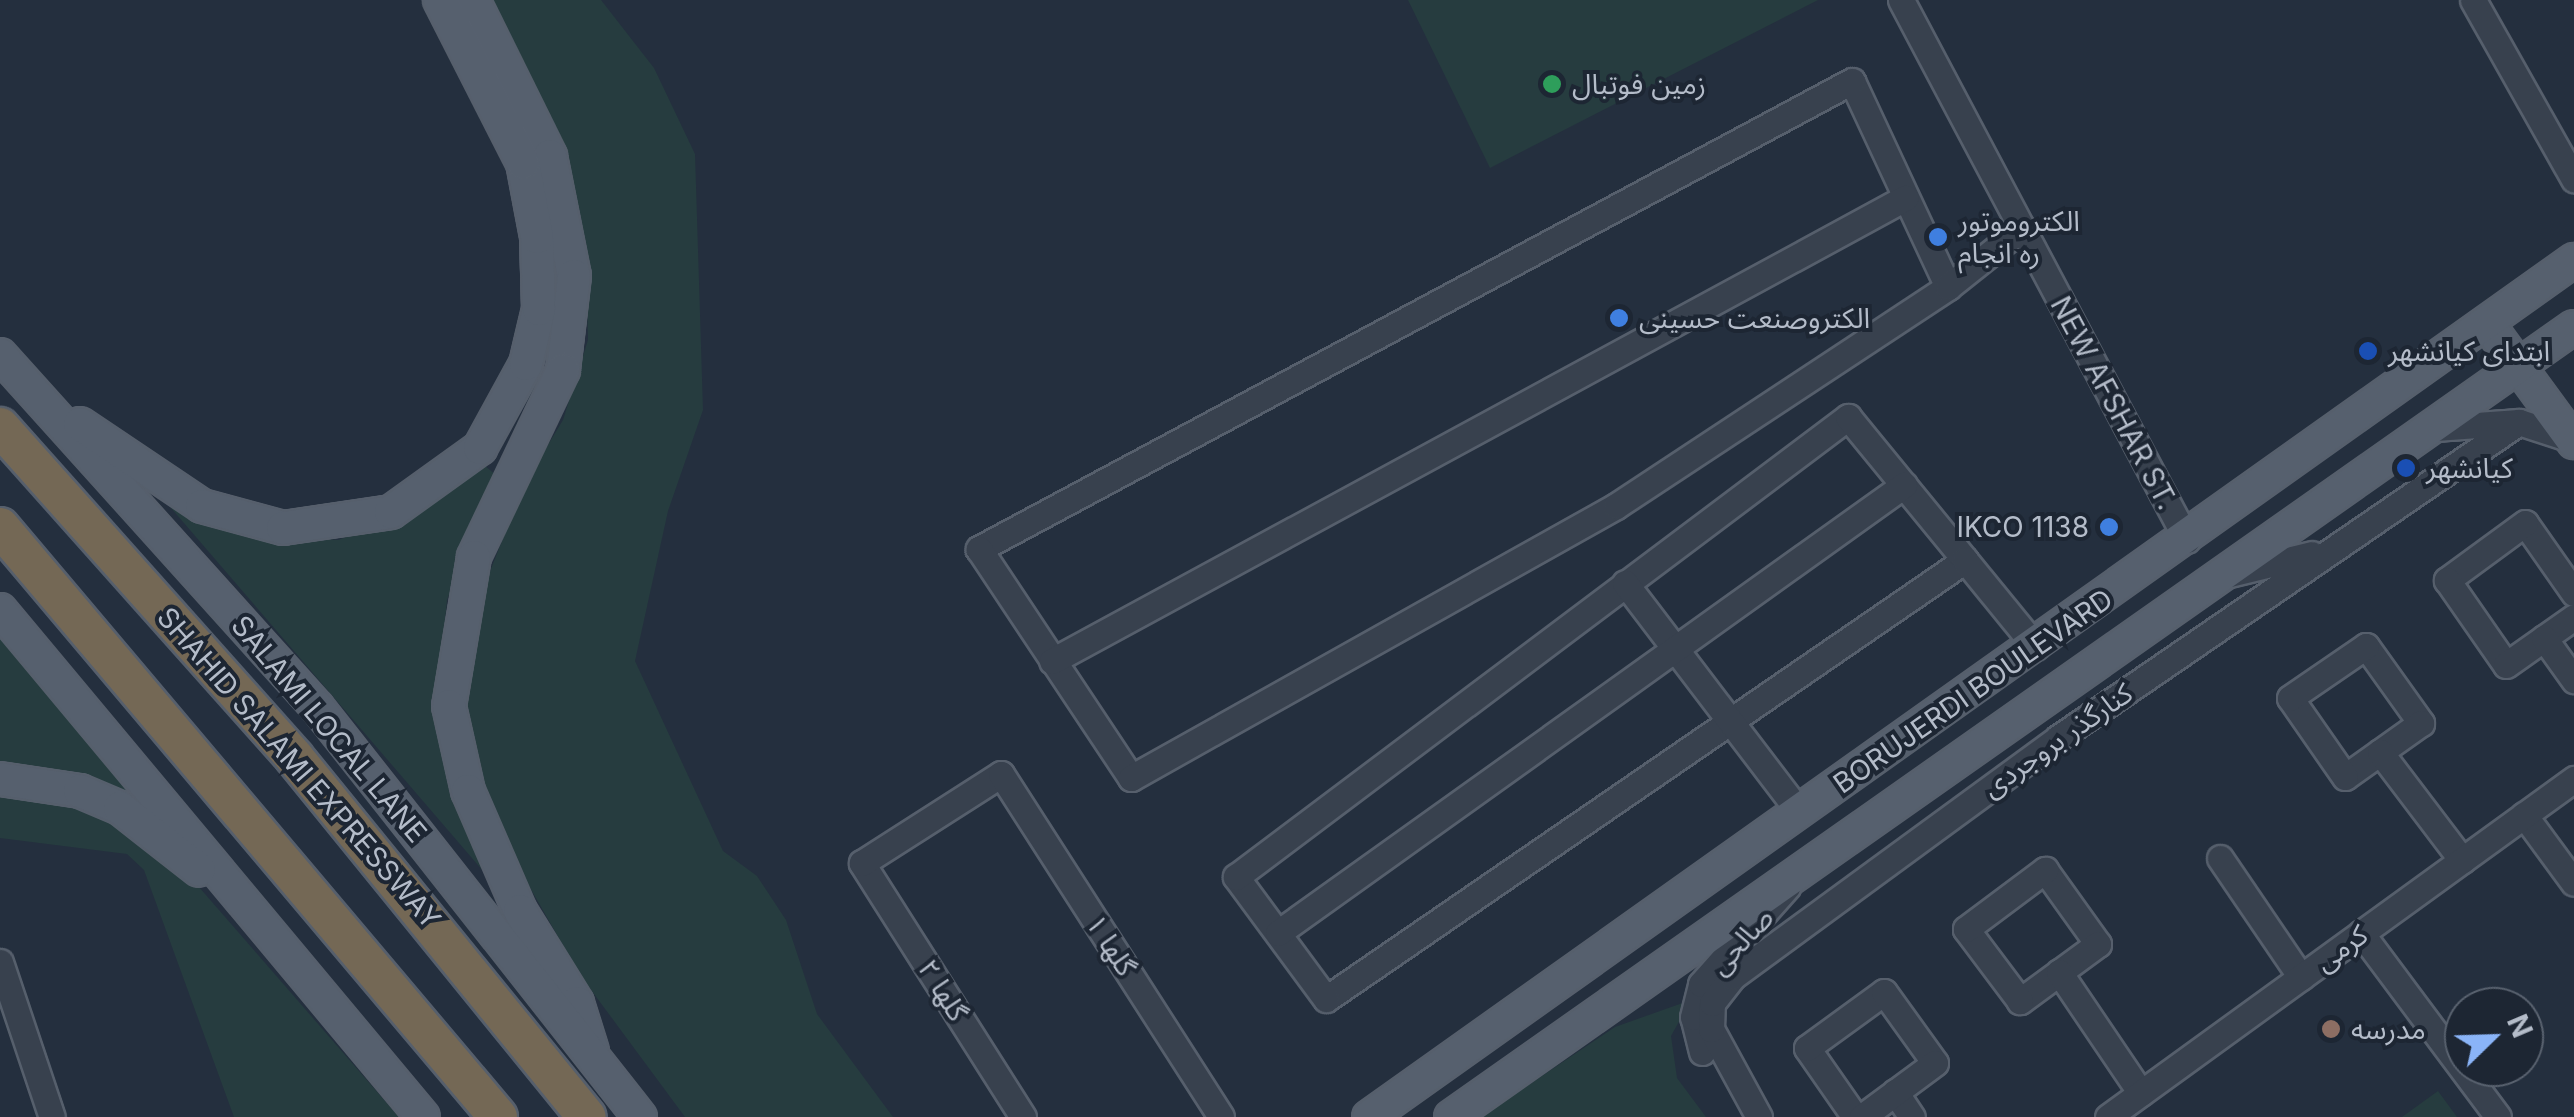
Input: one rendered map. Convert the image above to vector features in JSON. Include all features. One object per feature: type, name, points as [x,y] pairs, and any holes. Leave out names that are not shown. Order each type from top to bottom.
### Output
[{"type":"highway","name":"SHAHID SALAMI EXPRESSWAY","points":[[0,427],[294,757],[587,1117]]},
{"type":"highway","points":[[0,527],[498,1117]]},
{"type":"main road","points":[[38,396],[202,506],[256,525],[364,521],[468,461],[503,417],[526,364],[539,309],[538,237],[523,163],[440,0]]},
{"type":"main road","points":[[473,0],[550,156],[574,276],[563,370],[474,556],[449,706],[468,792],[520,911],[577,1003],[592,1051]]},
{"type":"main road","name":"BORUJERDI BOULEVARD","points":[[1369,1117],[2490,326],[2574,260]]},
{"type":"main road","points":[[2490,326],[2573,440]]},
{"type":"main road","name":"BORUJERDI BOULEVARD","points":[[1451,1117],[1478,1105],[1797,873],[2574,326]]},
{"type":"main road","name":"SALAMI LOCAL LANE","points":[[0,356],[317,707],[592,1051],[640,1117]]},
{"type":"main road","points":[[0,610],[285,945],[395,1079],[419,1117]]},
{"type":"main road","points":[[0,779],[80,791],[120,808],[285,945]]},
{"type":"street","name":"NEW AFSHAR ST.","points":[[1901,0],[2187,540]]},
{"type":"street","points":[[2474,0],[2574,179]]},
{"type":"street","points":[[1948,287],[1852,81],[979,549],[1131,778],[1616,506],[1948,287],[2022,228]]},
{"type":"street","points":[[1052,661],[1904,198]]},
{"type":"street","points":[[1966,560],[1326,999],[1236,877],[1848,417],[1966,560],[2036,647]]},
{"type":"street","points":[[2430,429],[2519,422],[2573,440]]},
{"type":"street","name":"کنارگذر بروجردی","points":[[1759,1117],[1711,1029],[1712,1003],[1732,977],[2327,550],[2519,422]]},
{"type":"street","points":[[1278,934],[1904,486]]},
{"type":"street","points":[[2574,593],[2525,523],[2447,580],[2506,666],[2574,617]]},
{"type":"street","points":[[2220,576],[2327,550]]},
{"type":"street","points":[[1625,583],[1734,719],[1800,813]]},
{"type":"street","points":[[2544,638],[2574,680]]},
{"type":"street","points":[[2366,646],[2421,724],[2380,752],[2344,777],[2290,698],[2366,646]]},
{"type":"street","points":[[2380,752],[2462,860]]},
{"type":"street","name":"گلها ۲","points":[[1001,774],[862,863],[1024,1117]]},
{"type":"street","name":"گلها ۱","points":[[1001,774],[1221,1117]]},
{"type":"street","name":"کرمی","points":[[2108,1117],[2574,779]]},
{"type":"street","points":[[2524,815],[2574,884]]},
{"type":"street","points":[[2220,858],[2301,977]]},
{"type":"street","points":[[2045,870],[2098,944],[2059,972],[2020,1000],[1966,929],[2045,870]]},
{"type":"street","name":"صالحی","points":[[1748,1117],[1704,1057],[1693,1017],[1702,984],[1752,937],[1797,873]]},
{"type":"street","points":[[2361,934],[2498,1117]]},
{"type":"street","points":[[0,962],[52,1117]]},
{"type":"street","points":[[2059,972],[2141,1093]]},
{"type":"street","points":[[1884,992],[1934,1064],[1895,1092],[1859,1117],[1807,1048],[1884,992]]},
{"type":"street","points":[[1895,1092],[1912,1117]]},
{"type":"green space","points":[[485,0],[601,0],[654,68],[695,154],[703,410],[668,511],[635,661],[723,851],[757,876],[786,920],[817,1014],[893,1117],[685,1117],[580,975],[493,823],[466,704],[481,594],[525,483],[563,420],[588,340],[586,253]]},
{"type":"green space","name":"زمین فوتبال","points":[[1408,0],[1818,0],[1490,168]]},
{"type":"green space","points":[[484,465],[497,476],[447,600],[437,703],[508,900],[165,501],[231,533],[338,540],[416,512]]},
{"type":"green space","points":[[0,618],[195,852],[0,769]]},
{"type":"green space","points":[[0,789],[112,815],[185,871],[399,1117],[234,1117],[144,870],[127,854],[0,838]]},
{"type":"green space","points":[[1691,1000],[1671,1036],[1677,1078],[1706,1117],[1481,1117],[1615,1027]]},
{"type":"green space","points":[[2438,1091],[2457,1117],[2402,1117]]},
{"type":"place","name":"زمین فوتبال","points":[[1552,84]]},
{"type":"place","name":"الکتروموتور ره انجام","points":[[1938,237]]},
{"type":"place","name":"الکتروصنعت حسینی","points":[[1619,318]]},
{"type":"place","name":"ابتدای کیانشهر","points":[[2368,351]]},
{"type":"place","name":"کیانشهر","points":[[2406,468]]},
{"type":"place","name":"IKCO 1138","points":[[2109,527]]},
{"type":"place","name":"مدرسه","points":[[2331,1029]]}]
